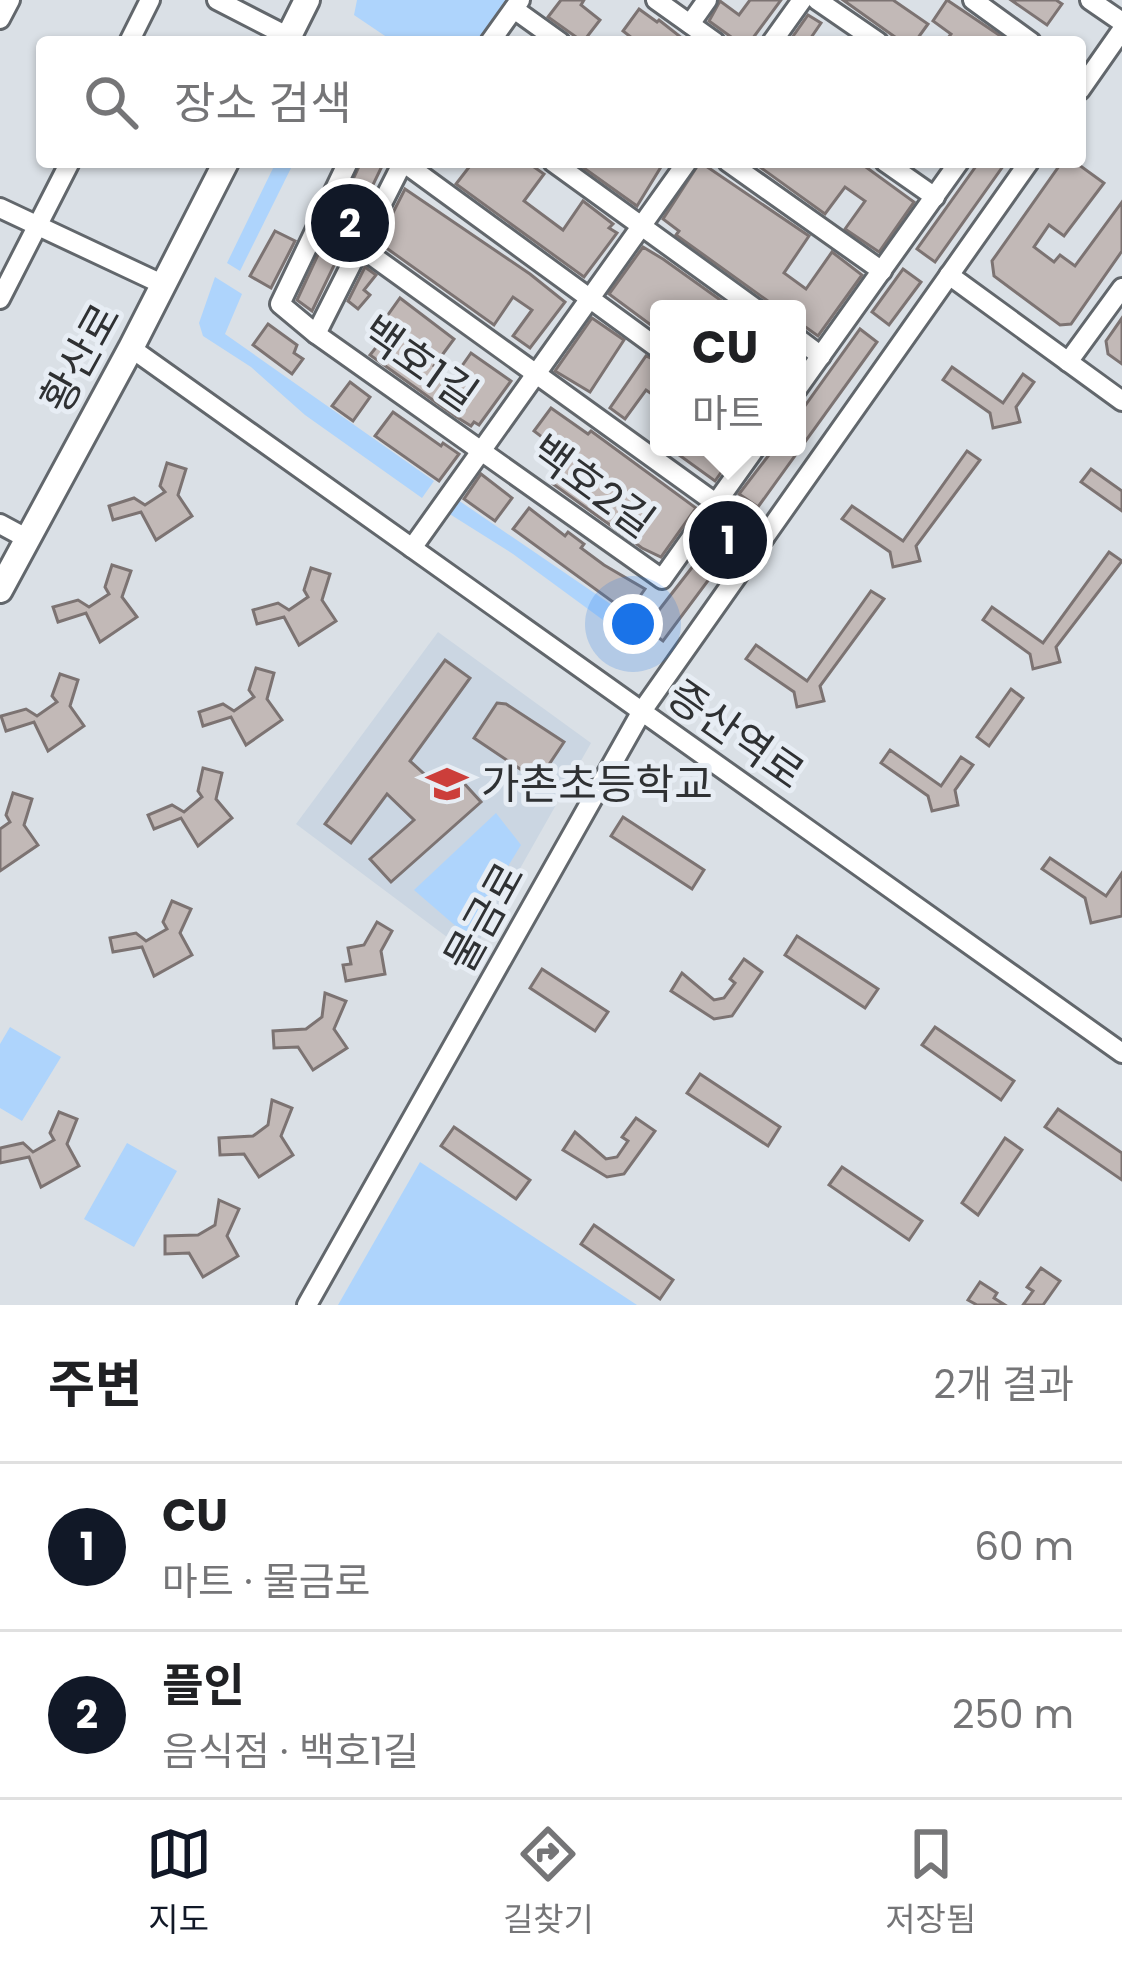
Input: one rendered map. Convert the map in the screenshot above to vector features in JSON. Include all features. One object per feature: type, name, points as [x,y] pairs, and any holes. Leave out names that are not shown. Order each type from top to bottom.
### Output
[{"type":"main road","points":[[289,36],[307,0]]},
{"type":"main road","name":"황산로","points":[[0,590],[223,168]]},
{"type":"street","points":[[0,19],[10,0]]},
{"type":"street","points":[[132,36],[150,0]]},
{"type":"street","points":[[217,0],[283,36]]},
{"type":"street","points":[[656,0],[707,36]]},
{"type":"street","points":[[690,24],[707,0]]},
{"type":"street","points":[[776,36],[802,0]]},
{"type":"street","points":[[817,0],[869,36]]},
{"type":"street","points":[[974,0],[1023,36]]},
{"type":"street","points":[[1086,81],[1122,26],[1090,0]]},
{"type":"street","points":[[494,36],[517,4],[553,36]]},
{"type":"street","points":[[0,299],[67,168]]},
{"type":"street","name":"백호1길","points":[[346,168],[280,304],[482,451]]},
{"type":"street","name":"백호1길","points":[[316,334],[400,168]]},
{"type":"street","points":[[411,168],[650,342]]},
{"type":"street","points":[[561,168],[744,300]]},
{"type":"street","name":"백호2길","points":[[683,168],[482,451],[662,579],[750,456]]},
{"type":"street","points":[[736,168],[881,271]]},
{"type":"street","points":[[893,168],[934,197]]},
{"type":"street","points":[[806,377],[955,168]]},
{"type":"street","name":"물금로","points":[[307,1305],[642,711],[1025,168]]},
{"type":"street","points":[[0,208],[164,286]]},
{"type":"street","name":"백호2길","points":[[361,247],[716,503]]},
{"type":"street","points":[[950,275],[1122,400]]},
{"type":"street","points":[[1069,362],[1122,288]]},
{"type":"street","points":[[806,345],[821,356]]},
{"type":"street","name":"증산역로","points":[[131,348],[1122,1053]]},
{"type":"street","points":[[412,548],[482,451]]},
{"type":"street","points":[[716,503],[764,538]]},
{"type":"street","points":[[0,524],[26,538]]},
{"type":"shaded area","points":[[357,0],[508,0],[481,36],[385,36],[354,15]]},
{"type":"shaded area","points":[[273,168],[291,168],[240,271],[227,263]]},
{"type":"shaded area","points":[[215,277],[242,294],[225,334],[434,481],[422,498],[305,415],[251,367],[203,336],[199,323]]},
{"type":"shaded area","points":[[458,500],[628,616],[618,631],[448,513]]},
{"type":"shaded area","name":"가촌초등학교","points":[[438,632],[591,743],[471,955],[296,824]]},
{"type":"shaded area","points":[[496,813],[521,845],[466,935],[414,890]]},
{"type":"shaded area","points":[[10,1027],[61,1057],[22,1121],[0,1108],[0,1044]]},
{"type":"shaded area","points":[[127,1143],[177,1171],[134,1247],[84,1219]]},
{"type":"shaded area","points":[[420,1162],[637,1305],[338,1305]]},
{"type":"building","points":[[561,0],[584,0],[581,5],[600,20],[588,36],[575,36],[548,17]]},
{"type":"building","points":[[750,0],[781,0],[754,36],[730,36],[709,21],[720,1],[739,15]]},
{"type":"building","points":[[843,0],[893,0],[928,24],[919,36],[894,36]]},
{"type":"building","points":[[947,0],[1001,36],[950,36],[933,21]]},
{"type":"building","points":[[1011,0],[1056,0],[1062,4],[1047,25]]},
{"type":"building","points":[[639,9],[679,36],[629,36],[623,31]]},
{"type":"building","points":[[808,15],[821,23],[812,36],[793,36]]},
{"type":"building","points":[[358,168],[381,168],[312,311],[297,300]]},
{"type":"building","points":[[468,168],[536,168],[544,174],[524,201],[563,230],[583,201],[613,224],[609,228],[617,233],[584,277],[456,184]]},
{"type":"building","points":[[584,168],[660,168],[637,206]]},
{"type":"building","points":[[696,168],[709,168],[809,236],[784,273],[806,289],[832,252],[862,275],[818,336],[806,327],[806,300],[766,300],[676,235],[679,231],[663,219]]},
{"type":"building","points":[[761,168],[867,168],[914,202],[879,252],[845,229],[865,201],[845,187],[825,214]]},
{"type":"building","points":[[975,168],[1002,168],[935,262],[917,249]]},
{"type":"building","points":[[1058,168],[1083,168],[1104,183],[1064,236],[1049,225],[1034,247],[1054,262],[1060,255],[1075,266],[1122,202],[1122,251],[1071,324],[1060,325],[994,276],[992,261]]},
{"type":"building","points":[[405,189],[565,302],[530,348],[513,336],[532,310],[513,297],[494,325],[378,242]]},
{"type":"building","points":[[275,231],[295,241],[271,288],[250,276]]},
{"type":"building","points":[[643,247],[720,300],[650,300],[650,324],[609,294]]},
{"type":"building","points":[[365,267],[376,275],[364,290],[370,295],[358,309],[348,301]]},
{"type":"building","points":[[903,269],[921,282],[889,325],[872,312]]},
{"type":"building","points":[[400,298],[454,339],[434,366],[452,380],[471,353],[511,381],[479,425],[471,426],[455,416],[370,355],[378,345],[370,340]]},
{"type":"building","points":[[592,318],[624,340],[590,392],[555,371]]},
{"type":"building","points":[[1122,318],[1122,364],[1108,354],[1106,341]]},
{"type":"building","points":[[268,324],[297,345],[294,353],[303,359],[292,374],[253,345]]},
{"type":"building","points":[[860,329],[877,342],[806,440],[806,404]]},
{"type":"building","points":[[646,356],[650,358],[650,393],[646,390],[625,419],[610,408]]},
{"type":"building","points":[[952,367],[1003,403],[1023,374],[1034,382],[1016,407],[1020,422],[993,428],[990,413],[943,380]]},
{"type":"building","points":[[350,382],[370,397],[353,421],[332,406]]},
{"type":"building","points":[[551,408],[588,434],[591,431],[696,508],[661,557],[553,484],[571,459],[534,431]]},
{"type":"building","points":[[393,412],[459,454],[439,481],[375,436]]},
{"type":"building","points":[[967,451],[980,460],[916,546],[920,561],[893,567],[890,552],[842,519],[852,506],[903,541]]},
{"type":"building","points":[[680,456],[733,456],[715,481]]},
{"type":"building","points":[[768,456],[795,456],[758,507],[739,494]]},
{"type":"building","points":[[167,463],[186,469],[178,495],[192,516],[156,540],[141,512],[113,520],[109,506],[134,498],[145,505],[165,492],[160,486]]},
{"type":"building","points":[[1091,469],[1122,491],[1122,511],[1081,482]]},
{"type":"building","points":[[481,474],[512,498],[495,521],[464,499]]},
{"type":"building","points":[[529,508],[565,536],[568,532],[584,544],[581,548],[604,565],[645,589],[628,613],[513,529]]},
{"type":"building","points":[[718,524],[736,535],[736,543],[663,641],[645,628],[704,552]]},
{"type":"building","points":[[1109,552],[1122,561],[1056,647],[1060,662],[1033,669],[1030,654],[983,620],[992,607],[1043,643]]},
{"type":"building","points":[[112,565],[131,571],[122,597],[137,617],[100,642],[86,613],[58,622],[53,607],[78,600],[89,607],[109,594],[105,587]]},
{"type":"building","points":[[311,568],[330,574],[322,600],[336,621],[299,645],[284,617],[257,624],[253,610],[278,603],[289,610],[308,597],[304,590]]},
{"type":"building","points":[[871,591],[884,599],[820,686],[824,701],[797,707],[794,692],[746,659],[756,645],[807,681]]},
{"type":"building","points":[[445,660],[470,678],[410,761],[445,793],[460,779],[481,802],[391,882],[370,859],[414,820],[387,794],[351,843],[325,824]]},
{"type":"building","points":[[256,668],[274,673],[267,699],[282,720],[246,745],[231,717],[203,726],[199,712],[223,704],[234,711],[254,697],[249,690]]},
{"type":"building","points":[[60,674],[78,680],[70,706],[84,726],[48,751],[34,722],[6,731],[1,716],[26,709],[37,716],[57,702],[52,696]]},
{"type":"building","points":[[1011,689],[1023,698],[989,746],[977,737]]},
{"type":"building","points":[[497,703],[506,704],[564,742],[538,781],[474,738]]},
{"type":"building","points":[[890,750],[941,786],[961,757],[973,765],[955,790],[958,805],[932,811],[928,796],[881,763]]},
{"type":"building","points":[[203,768],[222,773],[216,799],[232,818],[198,846],[181,818],[154,829],[148,815],[172,805],[184,812],[202,797],[198,791]]},
{"type":"building","points":[[13,793],[32,799],[24,825],[38,845],[0,871],[0,829],[10,822],[6,815]]},
{"type":"building","points":[[623,817],[704,870],[692,889],[611,836]]},
{"type":"building","points":[[1050,858],[1106,896],[1122,873],[1122,916],[1091,923],[1085,898],[1042,869]]},
{"type":"building","points":[[172,901],[191,909],[180,933],[192,955],[154,976],[142,947],[113,952],[110,938],[136,933],[146,941],[167,929],[163,922]]},
{"type":"building","points":[[377,922],[392,931],[381,951],[385,974],[346,981],[343,965],[351,964],[348,948],[364,945]]},
{"type":"building","points":[[797,936],[878,989],[865,1008],[785,955]]},
{"type":"building","points":[[744,959],[762,972],[732,1016],[714,1019],[671,991],[682,973],[714,1000],[724,998]]},
{"type":"building","points":[[542,969],[608,1012],[595,1031],[530,988]]},
{"type":"building","points":[[325,993],[346,1001],[334,1029],[347,1048],[313,1070],[298,1047],[274,1048],[273,1031],[306,1029],[322,1017]]},
{"type":"building","points":[[935,1027],[1014,1081],[1001,1100],[922,1045]]},
{"type":"building","points":[[700,1074],[780,1127],[768,1146],[687,1093]]},
{"type":"building","points":[[272,1100],[292,1108],[281,1136],[293,1155],[259,1177],[244,1154],[220,1155],[219,1138],[253,1136],[268,1125]]},
{"type":"building","points":[[1058,1109],[1122,1153],[1122,1180],[1045,1127]]},
{"type":"building","points":[[59,1112],[77,1119],[67,1144],[79,1166],[41,1187],[29,1157],[0,1163],[0,1148],[23,1143],[33,1152],[54,1140],[50,1133]]},
{"type":"building","points":[[636,1118],[655,1131],[624,1174],[607,1177],[563,1150],[575,1132],[606,1159],[617,1157],[628,1141],[622,1137]]},
{"type":"building","points":[[454,1127],[530,1180],[516,1199],[441,1146]]},
{"type":"building","points":[[1005,1138],[1022,1150],[978,1215],[962,1203]]},
{"type":"building","points":[[842,1167],[922,1221],[909,1240],[829,1185]]},
{"type":"building","points":[[219,1200],[239,1209],[227,1236],[238,1256],[203,1277],[189,1253],[165,1254],[165,1236],[198,1235],[215,1225]]},
{"type":"building","points":[[594,1225],[673,1280],[660,1299],[581,1244]]},
{"type":"building","points":[[1041,1268],[1060,1281],[1043,1305],[1023,1305],[1033,1291],[1027,1287]]},
{"type":"building","points":[[980,1282],[1005,1305],[977,1305],[968,1300]]},
{"type":"place","name":"플인","points":[[350,223]]},
{"type":"place","name":"CU","points":[[728,540]]},
{"type":"place","name":"가촌초등학교","points":[[447,784]]}]
